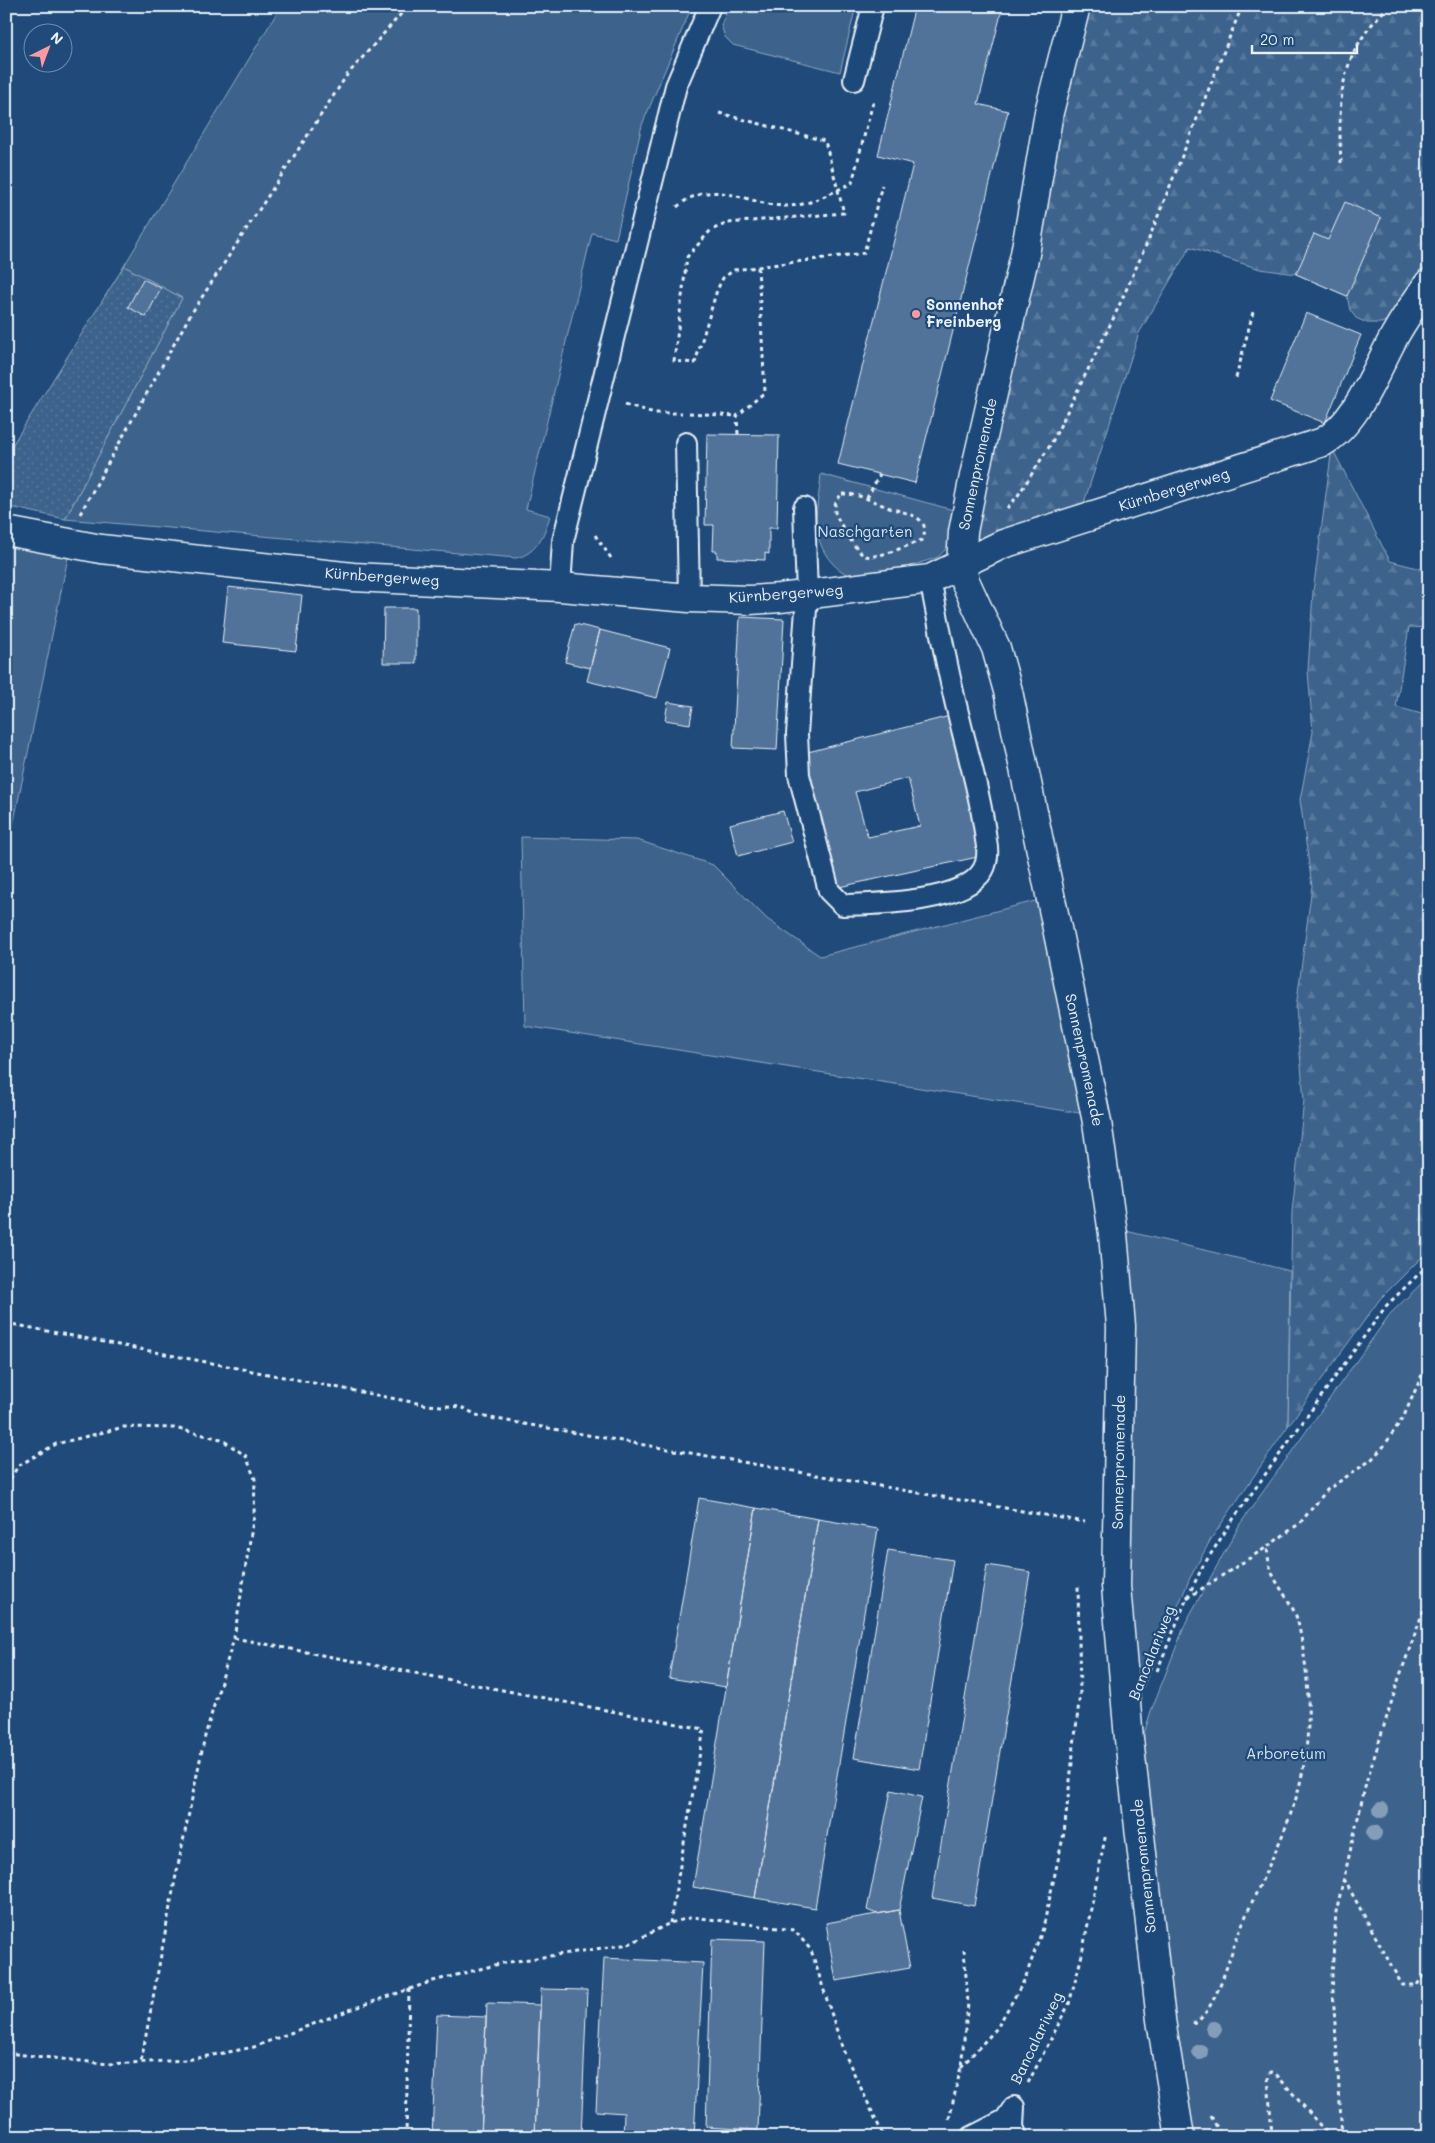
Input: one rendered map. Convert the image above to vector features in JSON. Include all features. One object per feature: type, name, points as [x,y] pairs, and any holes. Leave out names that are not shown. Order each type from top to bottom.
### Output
[{"type":"street","name":"Sonnenpromenade","points":[[1076,6],[1049,112],[1025,254],[968,502],[961,564],[970,594],[996,648],[1008,691],[1097,1122],[1113,1234],[1121,1326],[1116,1586],[1129,1739],[1161,2020],[1180,2137]]},
{"type":"street","name":"Kürnbergerweg","points":[[6,531],[101,548],[354,577],[560,587],[690,598],[750,600],[807,595],[930,579],[991,548],[1323,442],[1336,434],[1348,418],[1395,334],[1429,283]]},
{"type":"lane","points":[[560,587],[563,541],[676,86],[710,6]]},
{"type":"lane","points":[[854,80],[873,6]]},
{"type":"lane","points":[[686,443],[690,598]]},
{"type":"lane","points":[[804,508],[807,595],[797,734],[799,774],[829,891],[843,905],[913,900],[948,893],[962,887],[983,870],[987,858],[986,840],[977,790],[955,702],[930,579]]},
{"type":"lane","points":[[972,2137],[1005,2120],[1014,2107]]},
{"type":"lane","points":[[1014,2107],[1013,2127],[1017,2137]]},
{"type":"path","points":[[77,519],[189,317],[347,75],[408,6]]},
{"type":"path","points":[[1002,513],[1017,497],[1051,444],[1114,317],[1152,232],[1242,6]]},
{"type":"path","points":[[1341,164],[1340,101],[1345,75],[1358,43],[1389,6]]},
{"type":"path","points":[[676,207],[702,193],[720,191],[770,204],[788,206],[810,202],[852,183],[875,95]]},
{"type":"path","points":[[719,113],[825,142],[844,213],[728,223],[711,230],[696,244],[687,257],[674,361],[695,364],[717,290],[723,278],[734,270],[864,253],[882,186]]},
{"type":"path","points":[[686,413],[737,416],[765,392],[758,267]]},
{"type":"path","points":[[1236,378],[1253,312]]},
{"type":"path","points":[[630,406],[654,413],[674,413]]},
{"type":"path","points":[[737,416],[738,434]]},
{"type":"path","points":[[867,498],[880,474]]},
{"type":"path","points":[[842,494],[867,498],[915,515],[924,525],[925,533],[922,540],[874,556],[865,556],[858,552],[838,520],[835,510],[836,501],[842,494]]},
{"type":"path","points":[[594,533],[607,555],[618,563]]},
{"type":"path","name":"Bancalariweg","points":[[1154,1677],[1186,1598],[1203,1566],[1234,1518],[1386,1306],[1429,1264]]},
{"type":"path","points":[[6,1323],[427,1405],[461,1408],[479,1416],[1118,1528]]},
{"type":"path","points":[[1186,1598],[1267,1547],[1300,1523],[1327,1490],[1371,1460],[1384,1446],[1404,1416],[1429,1359]]},
{"type":"path","points":[[6,1486],[18,1466],[56,1444],[124,1426],[174,1428],[221,1439],[246,1456],[255,1479],[254,1515],[234,1638],[203,1746],[174,1880],[142,2062]]},
{"type":"path","points":[[1187,2025],[1197,2022],[1204,2016],[1213,2000],[1246,1913],[1291,1813],[1301,1782],[1306,1750],[1308,1702],[1299,1625],[1292,1608],[1273,1576],[1267,1547]]},
{"type":"path","points":[[961,2066],[997,2028],[1025,1979],[1044,1928],[1064,1833],[1080,1693],[1078,1585]]},
{"type":"path","points":[[1272,2137],[1268,2076],[1271,2072],[1276,2074],[1325,2131],[1332,2136],[1342,2135],[1332,1975],[1336,1912],[1366,1783],[1399,1678],[1429,1595]]},
{"type":"path","points":[[234,1638],[704,1729],[670,1923]]},
{"type":"path","name":"Bancalariweg","points":[[1014,2107],[1044,2056],[1069,2004],[1081,1959],[1106,1832]]},
{"type":"path","points":[[1343,1878],[1402,1985],[1417,1985],[1429,1967]]},
{"type":"path","points":[[6,2053],[109,2064],[187,2060],[254,2047],[409,1989],[502,1963],[629,1944],[670,1923],[693,1917],[794,1930],[811,1950],[843,2050],[884,2137]]},
{"type":"path","points":[[947,2128],[961,2066],[968,2003],[964,1950]]},
{"type":"path","points":[[406,2137],[409,1989]]},
{"type":"green space","points":[[281,6],[692,6],[642,125],[616,239],[592,233],[526,509],[550,516],[539,542],[523,556],[516,558],[65,519],[182,298],[124,266]]},
{"type":"green space","points":[[729,6],[856,6],[840,72],[733,45],[725,37],[721,25]]},
{"type":"green space","points":[[1090,6],[1429,6],[1429,269],[1396,317],[1381,323],[1367,323],[1356,318],[1350,310],[1347,296],[1296,274],[1260,269],[1190,247],[1139,333],[1082,509],[984,540],[977,538],[972,530],[1061,115]]},
{"type":"green space","points":[[124,266],[182,298],[65,519],[6,506],[6,455]]},
{"type":"green space","points":[[1332,448],[1390,561],[1429,571],[1429,628],[1409,627],[1396,707],[1429,716],[1429,1250],[1380,1299],[1288,1426],[1292,1212],[1304,1100],[1296,1008],[1312,886],[1300,800],[1313,732],[1308,671],[1313,592]]},
{"type":"green space","name":"Naschgarten","points":[[821,474],[957,511],[953,531],[946,549],[936,558],[883,574],[857,577],[840,570],[827,557],[817,531],[816,517]]},
{"type":"green space","points":[[6,546],[68,557],[6,860]]},
{"type":"green space","points":[[521,837],[637,840],[713,865],[767,919],[820,956],[1039,900],[1086,1114],[525,1026]]},
{"type":"green space","points":[[1122,1230],[1290,1271],[1288,1426],[1211,1539],[1190,1578],[1138,1699],[1127,1600]]},
{"type":"green space","name":"Arboretum","points":[[1429,1276],[1429,2137],[1189,2137],[1175,2067],[1142,1740],[1151,1711],[1186,1622],[1240,1524],[1390,1314]]},
{"type":"building","name":"Sonnenhof Freinberg","points":[[915,6],[1003,6],[978,104],[1008,111],[915,483],[838,464],[913,164],[878,155]]},
{"type":"building","points":[[1345,202],[1381,218],[1347,296],[1296,274],[1314,234],[1328,240]]},
{"type":"building","points":[[143,279],[161,288],[146,317],[128,307]]},
{"type":"building","points":[[1306,313],[1361,335],[1325,423],[1270,401]]},
{"type":"building","points":[[707,434],[779,435],[777,528],[769,528],[769,554],[765,553],[765,560],[717,558],[717,551],[713,551],[714,525],[705,525]]},
{"type":"building","points":[[228,587],[302,595],[296,651],[222,643]]},
{"type":"building","points":[[384,608],[416,608],[416,663],[383,663]]},
{"type":"building","points":[[740,617],[784,619],[777,750],[733,748]]},
{"type":"building","points":[[575,624],[600,630],[590,668],[565,662]]},
{"type":"building","points":[[600,630],[670,648],[657,698],[587,681]]},
{"type":"building","points":[[668,702],[693,706],[690,724],[665,720]]},
{"type":"building","points":[[950,716],[982,856],[839,887],[800,754]],"holes":[[[908,778],[920,826],[868,837],[855,792]]]},
{"type":"building","points":[[783,811],[792,842],[738,856],[730,824]]},
{"type":"building","points":[[699,1498],[756,1508],[726,1687],[669,1678]]},
{"type":"building","points":[[756,1508],[818,1519],[755,1898],[693,1887]]},
{"type":"building","points":[[818,1519],[878,1529],[815,1908],[755,1898]]},
{"type":"building","points":[[888,1550],[953,1560],[919,1769],[854,1758]]},
{"type":"building","points":[[987,1565],[1030,1572],[974,1906],[932,1898]]},
{"type":"building","points":[[891,1790],[922,1797],[899,1910],[877,1914],[867,1910]]},
{"type":"building","points":[[899,1910],[910,1968],[836,1981],[826,1923]]},
{"type":"building","points":[[712,1939],[765,1941],[758,2130],[706,2127]]},
{"type":"building","points":[[604,1958],[703,1963],[694,2137],[623,2137],[624,2113],[596,2111]]},
{"type":"building","points":[[541,1989],[587,1990],[581,2137],[535,2137]]},
{"type":"building","points":[[487,2003],[540,2005],[535,2137],[481,2137]]},
{"type":"building","points":[[437,2015],[486,2017],[481,2137],[432,2137]]},
{"type":"building","points":[[863,2132],[864,2137],[821,2137]]},
{"type":"place","name":"Sonnenhof Freinberg","points":[[916,314]]}]
